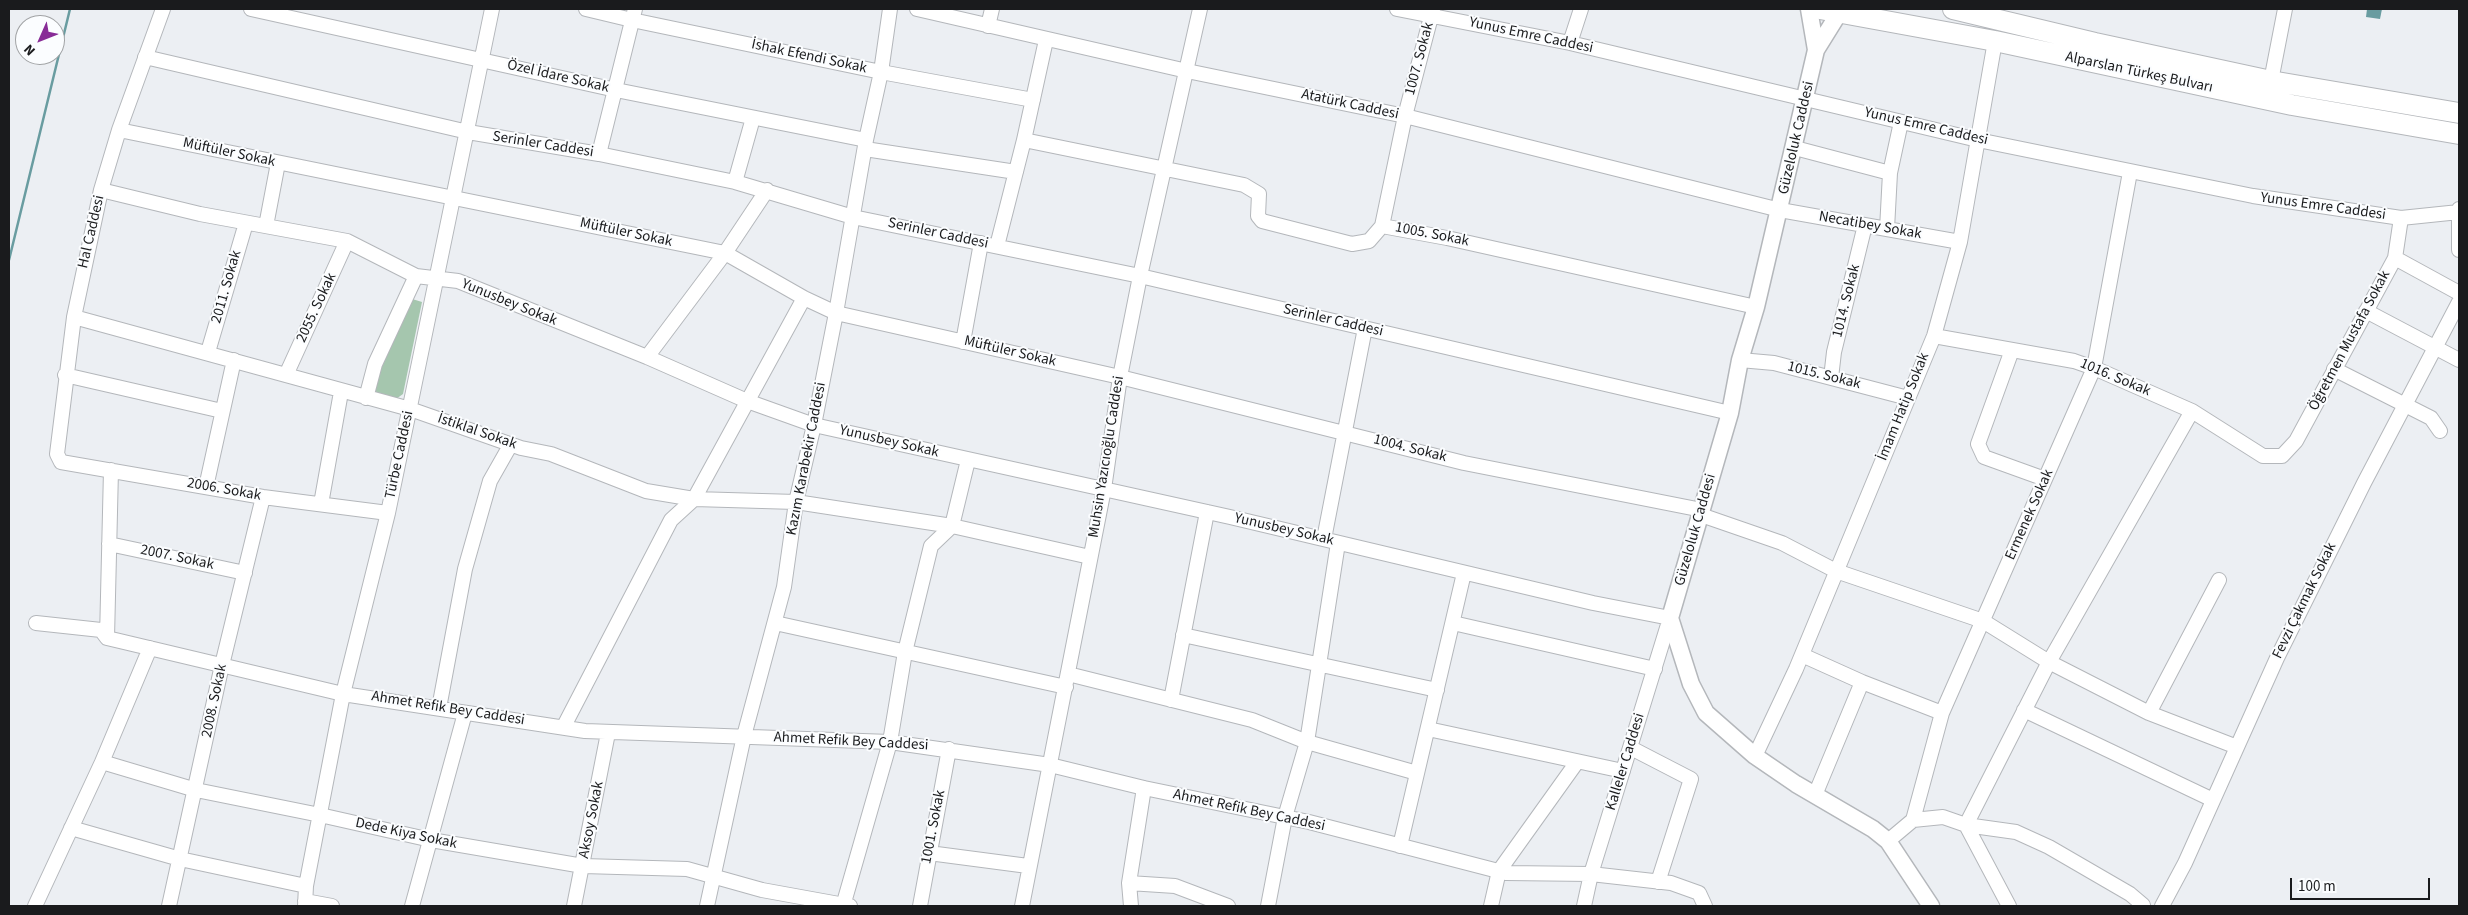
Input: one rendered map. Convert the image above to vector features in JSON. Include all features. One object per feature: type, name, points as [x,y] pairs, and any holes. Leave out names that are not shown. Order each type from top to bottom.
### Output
[{"type":"highway","name":"Alparslan Türkeş Bulvarı","points":[[1820,9],[1841,11],[1995,41],[2292,105],[2459,134]]},
{"type":"highway","name":"Alparslan Türkeş Bulvarı","points":[[1953,9],[2095,43],[2271,81],[2459,113]]},
{"type":"main road","name":"Güzeloluk Caddesi","points":[[1809,9],[1816,50]]},
{"type":"main road","name":"Güzeloluk Caddesi","points":[[1670,618],[1730,413],[1740,360],[1756,307],[1780,210],[1816,50],[1841,11]]},
{"type":"main road","points":[[1670,618],[1691,684],[1706,713],[1756,756],[1815,795],[1874,829],[1888,841],[1931,906]]},
{"type":"street","name":"Hal Caddesi","points":[[61,462],[57,454],[57,448],[65,375],[74,317],[101,190],[119,130],[163,9]]},
{"type":"street","name":"Özel İdare Sokak","points":[[251,9],[865,144],[1016,172]]},
{"type":"street","name":"Türbe Caddesi","points":[[305,905],[306,886],[343,694],[388,513],[437,280],[451,197],[468,132],[492,9]]},
{"type":"street","name":"İshak Efendi Sokak","points":[[586,9],[633,15],[881,72],[1033,100]]},
{"type":"street","name":"Kazım Karabekir Caddesi","points":[[707,906],[744,736],[784,587],[796,502],[814,426],[836,313],[865,144],[881,72],[890,9]]},
{"type":"street","name":"Atatürk Caddesi","points":[[917,9],[1187,71],[1405,116],[1780,210]]},
{"type":"street","points":[[988,26],[992,9]]},
{"type":"street","name":"Muhsin Yazıcıoğlu Caddesi","points":[[1022,906],[1028,866],[1050,765],[1104,489],[1120,377],[1140,276],[1166,170],[1200,9]]},
{"type":"street","name":"Yunus Emre Caddesi","points":[[1397,9],[1432,12],[1978,140],[2253,196],[2401,218],[2459,210]]},
{"type":"street","points":[[1570,43],[1581,9]]},
{"type":"street","points":[[2271,81],[2285,9]]},
{"type":"street","name":"1007. Sokak","points":[[1382,226],[1405,116],[1432,12]]},
{"type":"street","points":[[599,154],[633,15]]},
{"type":"street","points":[[997,246],[1024,140],[1046,40]]},
{"type":"street","name":"İmam Hatip Sokak","points":[[1756,756],[1802,655],[1934,336],[1960,242],[1995,41]]},
{"type":"street","name":"Serinler Caddesi","points":[[145,58],[468,132],[599,154],[735,182],[853,217],[1140,276],[1730,413]]},
{"type":"street","points":[[735,182],[753,118]]},
{"type":"street","points":[[1887,229],[1890,173],[1901,122]]},
{"type":"street","name":"Müftüler Sokak","points":[[119,130],[725,253],[804,298],[836,313],[1120,377]]},
{"type":"street","name":"1005. Sokak","points":[[1024,140],[1244,185],[1259,194],[1258,216],[1262,221],[1343,242],[1352,244],[1369,241],[1382,226],[1447,238],[1756,307]]},
{"type":"street","points":[[1794,148],[1890,173]]},
{"type":"street","points":[[266,226],[278,163]]},
{"type":"street","name":"Ermenek Sokak","points":[[1913,820],[1942,713],[2094,368],[2130,172]]},
{"type":"street","name":"Yunusbey Sokak","points":[[101,190],[246,222],[347,241],[416,276],[458,281],[647,357],[747,401],[814,426],[1207,512],[1593,603],[1670,618]]},
{"type":"street","points":[[647,357],[725,253],[767,190]]},
{"type":"street","name":"Necatibey Sokak","points":[[1780,210],[1960,242]]},
{"type":"street","points":[[2459,210],[2459,250]]},
{"type":"street","name":"Öğretmen Mustafa Sokak","points":[[2282,456],[2296,441],[2394,258],[2401,218]]},
{"type":"street","name":"2011. Sokak","points":[[208,352],[246,222]]},
{"type":"street","name":"1014. Sokak","points":[[1831,378],[1834,352],[1866,225]]},
{"type":"street","name":"2055. Sokak","points":[[286,375],[347,241]]},
{"type":"street","points":[[963,342],[981,243]]},
{"type":"street","points":[[2394,258],[2459,293]]},
{"type":"street","points":[[366,398],[376,364],[416,276]]},
{"type":"street","points":[[564,726],[671,520],[694,499],[804,298]]},
{"type":"street","name":"Fevzi Çakmak Sokak","points":[[2162,906],[2185,863],[2277,658],[2459,302]]},
{"type":"street","points":[[2366,311],[2459,360]]},
{"type":"street","name":"İstiklal Sokak","points":[[74,317],[208,352],[341,392],[410,409],[511,444],[551,454],[646,491],[694,499],[796,502],[952,526],[1090,557]]},
{"type":"street","points":[[1324,539],[1343,433],[1365,328]]},
{"type":"street","name":"1016. Sokak","points":[[1934,336],[2074,361],[2094,368],[2192,412],[2263,456],[2282,456]]},
{"type":"street","points":[[2012,350],[1978,444],[1984,457],[2046,479]]},
{"type":"street","points":[[206,487],[234,360]]},
{"type":"street","name":"1015. Sokak","points":[[1740,360],[1774,363],[1908,398]]},
{"type":"street","points":[[2334,369],[2431,418],[2440,431]]},
{"type":"street","points":[[65,375],[222,411]]},
{"type":"street","name":"1004. Sokak","points":[[1120,377],[1464,463],[1701,513],[1782,543],[1836,571],[1983,621],[2049,662],[2149,713],[2237,747]]},
{"type":"street","points":[[321,504],[341,392]]},
{"type":"street","points":[[1966,825],[2049,662],[2192,412]]},
{"type":"street","points":[[439,708],[465,569],[490,481],[511,444]]},
{"type":"street","points":[[846,906],[890,742],[905,652],[931,546],[952,526],[968,460]]},
{"type":"street","name":"2006. Sokak","points":[[61,462],[206,487],[388,513]]},
{"type":"street","points":[[107,638],[111,470]]},
{"type":"street","name":"2008. Sokak","points":[[169,906],[222,665],[264,496]]},
{"type":"street","points":[[1171,700],[1207,512]]},
{"type":"street","points":[[1268,906],[1285,817],[1307,742],[1338,543]]},
{"type":"street","name":"2007. Sokak","points":[[109,544],[245,573]]},
{"type":"street","points":[[1400,846],[1464,573]]},
{"type":"street","points":[[2149,713],[2219,580]]},
{"type":"street","name":"Kalleler Caddesi","points":[[1584,906],[1591,874],[1670,618]]},
{"type":"street","name":"Ahmet Refik Bey Caddesi","points":[[36,623],[101,630],[107,638],[343,694],[465,713],[608,733],[890,742],[1050,765],[1144,788],[1285,817],[1499,871],[1591,874],[1671,883],[1699,893],[1705,906]]},
{"type":"street","points":[[1453,623],[1655,669]]},
{"type":"street","points":[[775,624],[905,652],[1171,700],[1252,720],[1307,742],[1417,773]]},
{"type":"street","points":[[1183,635],[1437,690]]},
{"type":"street","points":[[35,906],[102,762],[150,648]]},
{"type":"street","points":[[1802,655],[1862,682],[1942,713]]},
{"type":"street","points":[[1815,795],[1862,682]]},
{"type":"street","points":[[2024,710],[2213,800]]},
{"type":"street","points":[[412,906],[465,713]]},
{"type":"street","points":[[1428,729],[1623,772]]},
{"type":"street","name":"Aksoy Sokak","points":[[574,906],[608,733]]},
{"type":"street","points":[[1630,748],[1690,779],[1658,882]]},
{"type":"street","name":"1001. Sokak","points":[[920,906],[949,749]]},
{"type":"street","name":"Dede Kiya Sokak","points":[[102,762],[196,790],[431,840],[583,866],[687,869],[714,875],[762,890],[846,906]]},
{"type":"street","points":[[1491,906],[1499,871],[1577,762]]},
{"type":"street","points":[[1131,906],[1129,883],[1144,788]]},
{"type":"street","points":[[1888,841],[1913,820],[1943,817],[1966,825],[2016,832],[2057,851],[2130,894],[2142,906],[2162,906]]},
{"type":"street","points":[[1966,825],[2009,906]]},
{"type":"street","points":[[71,828],[180,859],[306,886]]},
{"type":"street","points":[[929,852],[1028,866]]},
{"type":"street","points":[[1129,883],[1175,886],[1228,906]]},
{"type":"street","points":[[305,905],[332,906]]},
{"type":"green space","points":[[409,298],[422,302],[403,394],[396,399],[372,393],[382,360]]},
{"type":"water","points":[[2367,9],[2382,9],[2380,19],[2366,17]]},
{"type":"waterway","points":[[9,260],[70,9]]}]
